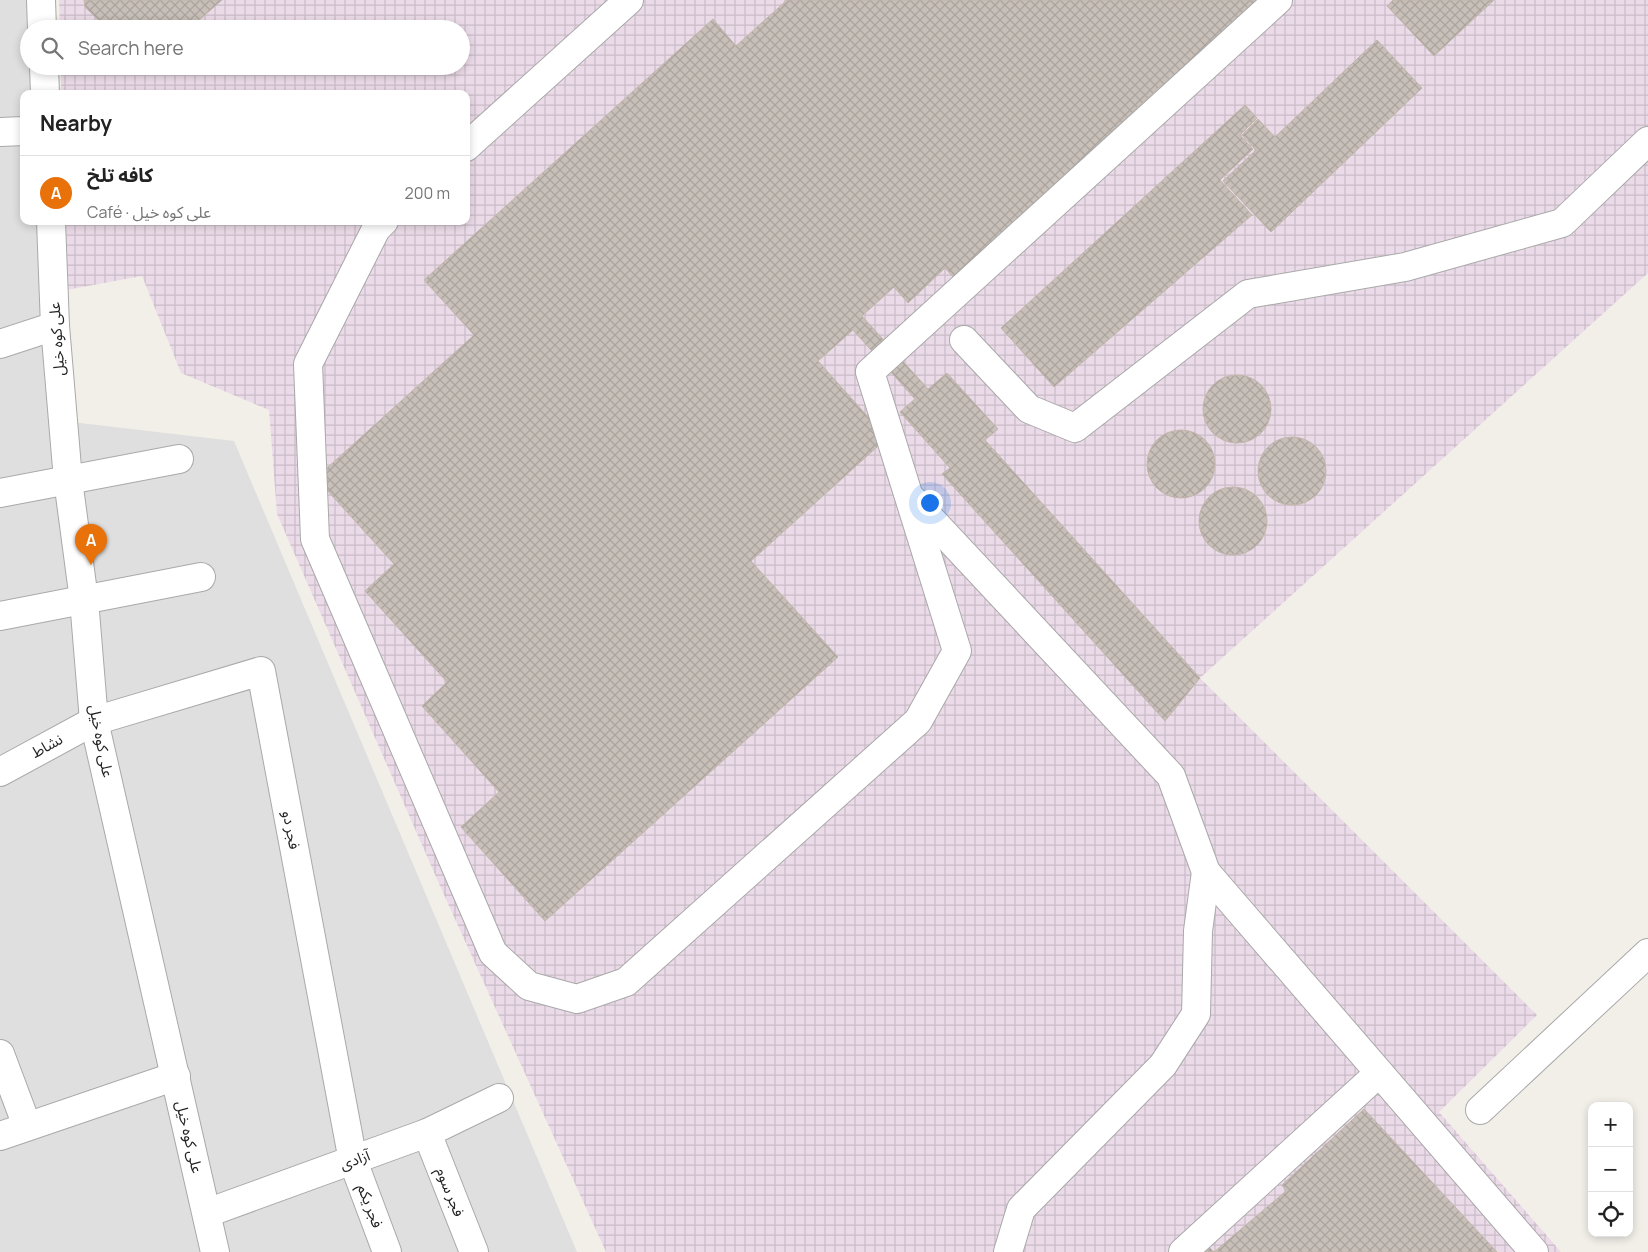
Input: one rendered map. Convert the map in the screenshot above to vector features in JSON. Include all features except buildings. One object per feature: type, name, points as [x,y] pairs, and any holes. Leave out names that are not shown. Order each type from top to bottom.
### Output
[{"type":"street","points":[[41,0],[42,20]]},
{"type":"street","points":[[470,143],[629,0]]},
{"type":"street","points":[[380,225],[376,229],[308,364],[315,539],[493,953],[529,986],[577,999],[626,982],[918,722],[957,651],[870,372],[1278,0]]},
{"type":"street","points":[[44,75],[45,90]]},
{"type":"street","points":[[0,132],[20,131]]},
{"type":"street","points":[[964,340],[1029,409],[1074,428],[1248,294],[1405,267],[1562,223],[1648,141]]},
{"type":"street","name":"علی کوه خیل","points":[[51,225],[55,326],[68,480],[84,600],[94,720],[207,1213],[214,1252]]},
{"type":"street","points":[[0,344],[55,326]]},
{"type":"street","points":[[0,493],[179,459]]},
{"type":"street","points":[[908,495],[1172,776],[1206,872],[1534,1252]]},
{"type":"street","points":[[0,616],[201,577]]},
{"type":"street","name":"فجر دو","points":[[94,720],[261,671],[353,1160]]},
{"type":"street","name":"نشاط","points":[[0,772],[94,720]]},
{"type":"street","points":[[1008,1252],[1022,1209],[1163,1065],[1196,1014],[1198,930],[1206,872]]},
{"type":"street","points":[[1480,1110],[1648,953]]},
{"type":"street","points":[[0,1054],[27,1126]]},
{"type":"street","points":[[1183,1252],[1379,1073]]},
{"type":"street","points":[[0,1136],[176,1076]]},
{"type":"street","name":"آزادی","points":[[207,1213],[427,1133],[499,1098]]},
{"type":"street","name":"فجر سوم","points":[[427,1133],[474,1252]]},
{"type":"street","name":"فجر یکم","points":[[353,1160],[387,1252]]},
{"type":"shaded area","points":[[0,0],[27,0],[28,20],[20,20],[20,75],[34,75],[35,90],[20,90],[20,225],[46,225],[54,420],[234,441],[577,1252],[0,1252]]},
{"type":"shaded area","points":[[59,0],[1648,0],[1648,273],[1200,678],[1537,1015],[1439,1112],[1561,1252],[606,1252],[440,886],[277,514],[269,410],[181,373],[142,276],[66,290],[64,225],[470,225],[470,90],[61,90],[61,75],[470,75],[470,20],[60,20]]},
{"type":"place","name":"کافه تلخ","points":[[91,565]]}]
